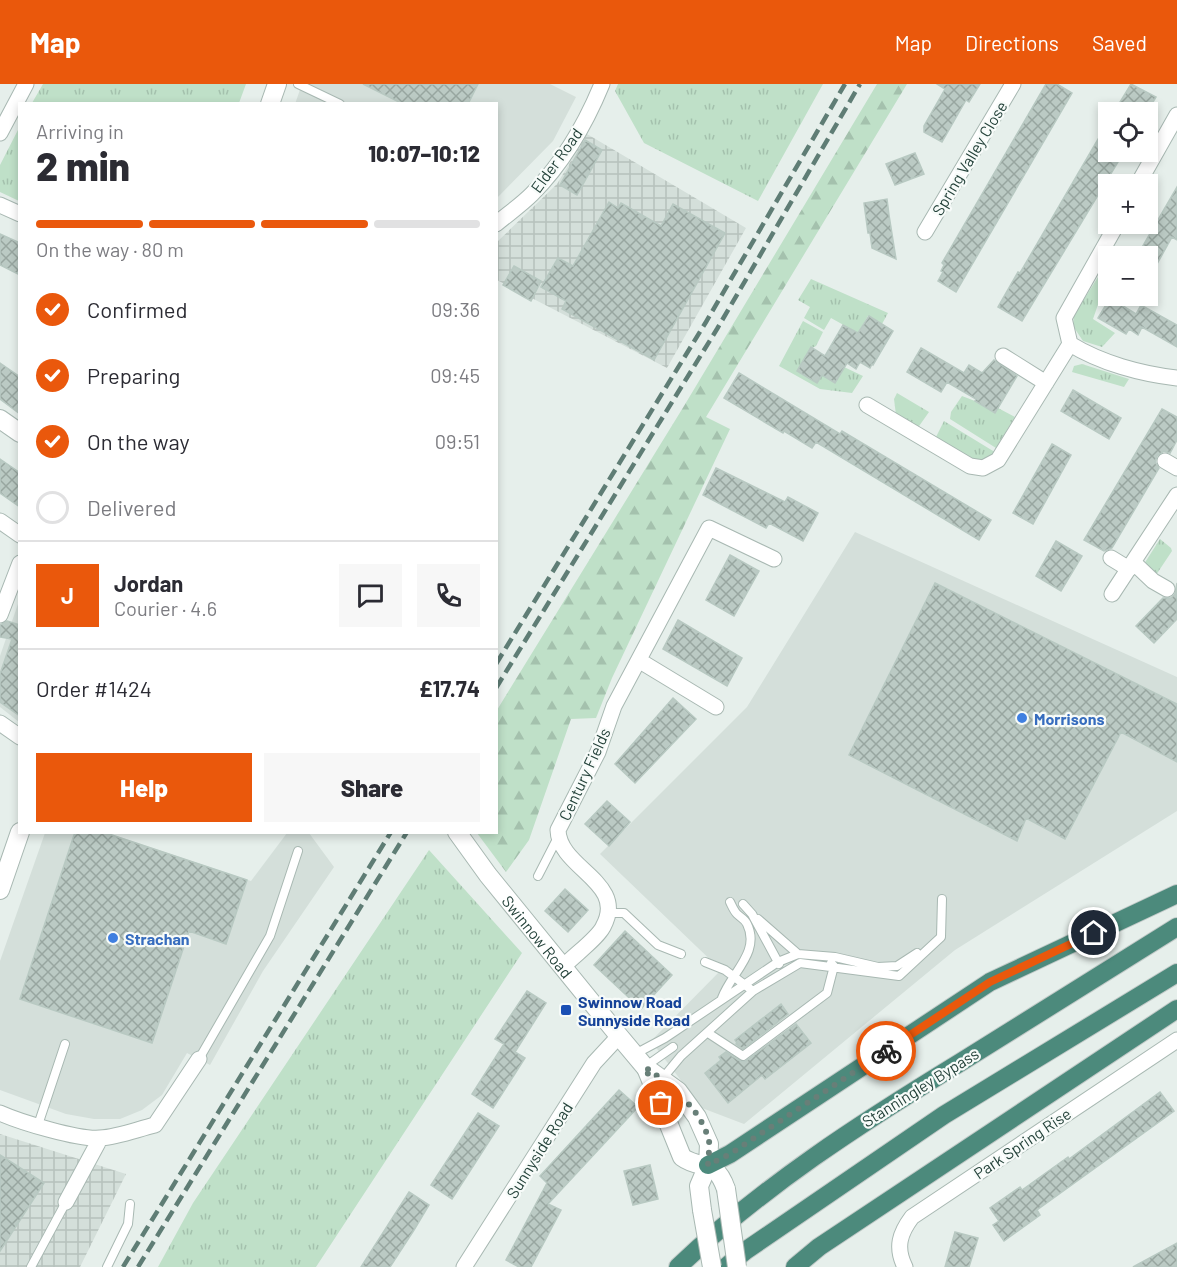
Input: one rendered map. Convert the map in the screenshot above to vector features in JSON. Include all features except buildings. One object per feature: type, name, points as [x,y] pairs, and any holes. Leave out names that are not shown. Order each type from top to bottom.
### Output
[{"type":"highway","points":[[708,1165],[730,1154],[990,982],[1177,894]]},
{"type":"highway","name":"Stanningley Bypass","points":[[678,1267],[737,1214],[801,1165],[873,1116],[1177,927]]},
{"type":"highway","points":[[726,1267],[745,1251],[944,1115],[1177,972]]},
{"type":"highway","points":[[795,1267],[819,1247],[1177,1010]]},
{"type":"street","points":[[0,133],[5,112],[26,84]]},
{"type":"street","points":[[271,102],[277,84]]},
{"type":"street","name":"Elder Road","points":[[498,222],[533,194],[562,157],[602,84]]},
{"type":"street","name":"Spring Valley Close","points":[[926,232],[1013,84]]},
{"type":"street","points":[[1144,174],[1177,115]]},
{"type":"street","points":[[0,205],[18,213]]},
{"type":"street","points":[[867,405],[970,466],[983,468],[998,460],[1070,345],[1064,318],[1111,234]]},
{"type":"street","points":[[1070,345],[1085,353],[1153,375],[1177,378]]},
{"type":"street","points":[[1003,356],[1046,382]]},
{"type":"street","points":[[0,419],[18,432]]},
{"type":"street","points":[[1112,594],[1177,495]]},
{"type":"street","points":[[0,521],[18,534]]},
{"type":"street","name":"Century Fields","points":[[608,913],[608,897],[566,851],[558,837],[558,830],[598,753],[614,706],[709,528],[774,559]]},
{"type":"street","points":[[1111,558],[1131,566],[1167,589]]},
{"type":"street","points":[[0,615],[18,568]]},
{"type":"street","points":[[639,661],[716,707]]},
{"type":"street","points":[[0,723],[18,736]]},
{"type":"street","points":[[0,890],[19,834]]},
{"type":"street","name":"Swinnow Road","points":[[458,834],[488,875],[640,1061],[678,1091],[697,1117],[709,1144],[708,1165],[699,1186],[712,1267]]},
{"type":"street","points":[[563,967],[603,929],[608,913]]},
{"type":"street","name":"Sunnyside Road","points":[[464,1267],[594,1063],[619,1036]]},
{"type":"street","name":"Park Spring Rise","points":[[905,1267],[899,1247],[901,1231],[912,1216],[1177,1040]]},
{"type":"street","points":[[0,1113],[16,1120],[68,1134],[100,1139],[155,1125],[199,1059]]},
{"type":"street","name":"Swinnow Road","points":[[640,1061],[682,1157],[688,1161],[708,1165]]},
{"type":"street","points":[[66,1202],[100,1139]]},
{"type":"street","points":[[708,1165],[722,1178],[726,1189],[737,1267]]},
{"type":"lane","points":[[298,84],[336,102]]},
{"type":"lane","points":[[538,876],[558,837]]},
{"type":"lane","points":[[199,1059],[270,936],[298,851]]},
{"type":"lane","points":[[662,1079],[681,1056],[753,991],[800,963],[899,975],[941,937],[942,899]]},
{"type":"lane","points":[[722,999],[727,985],[749,953],[752,935],[746,921],[737,914],[730,902]]},
{"type":"lane","points":[[743,904],[798,954]]},
{"type":"lane","points":[[608,913],[624,913],[658,945],[681,954]]},
{"type":"lane","points":[[752,914],[783,972]]},
{"type":"lane","points":[[640,1061],[665,1038],[778,962],[798,954],[826,956],[878,967],[897,966],[941,937]]},
{"type":"lane","points":[[826,956],[834,966]]},
{"type":"lane","points":[[705,962],[725,970],[753,991]]},
{"type":"lane","points":[[708,1033],[743,1056],[827,993],[834,966]]},
{"type":"lane","points":[[38,1125],[65,1044]]},
{"type":"lane","points":[[640,1061],[673,1047]]},
{"type":"lane","points":[[31,1267],[66,1202]]},
{"type":"lane","points":[[107,1267],[128,1224],[130,1204]]},
{"type":"shaded area","points":[[302,84],[550,84],[576,97],[553,141],[498,197],[498,102],[296,102]]},
{"type":"shaded area","points":[[587,134],[746,228],[667,368],[498,281],[498,241],[557,184]]},
{"type":"shaded area","points":[[855,532],[1177,677],[1177,811],[955,950],[744,1124],[702,1108],[651,1041],[721,970],[600,854],[747,707]]},
{"type":"shaded area","points":[[18,604],[18,721],[0,707],[0,656]]},
{"type":"shaded area","points":[[45,834],[111,834],[251,881],[286,834],[310,834],[334,867],[263,971],[210,1065],[187,1053],[162,1095],[142,1110],[120,1119],[94,1119],[66,1114],[0,1090],[0,961]]},
{"type":"shaded area","points":[[0,1134],[126,1174],[80,1267],[0,1267]]},
{"type":"green space","points":[[43,84],[246,84],[239,102],[33,102]]},
{"type":"green space","points":[[618,84],[823,84],[758,201],[644,143],[615,91]]},
{"type":"green space","points":[[877,84],[907,84],[706,417],[730,429],[612,678],[596,718],[571,719],[529,840],[506,872],[478,834],[498,834],[498,708],[684,406]]},
{"type":"green space","points":[[18,130],[18,201],[0,192],[0,165]]},
{"type":"green space","points":[[1098,277],[1098,305],[1093,319],[1115,333],[1102,347],[1083,341],[1073,326],[1074,315]]},
{"type":"green space","points":[[811,279],[888,313],[882,324],[868,316],[858,333],[831,318],[824,330],[804,318],[810,307],[798,300]]},
{"type":"green space","points":[[803,321],[823,332],[816,346],[812,348],[863,376],[852,393],[820,389],[779,366]]},
{"type":"green space","points":[[1082,364],[1129,379],[1124,387],[1072,372],[1074,366]]},
{"type":"green space","points":[[897,393],[929,412],[917,429],[896,415],[894,399]]},
{"type":"green space","points":[[962,396],[995,413],[998,408],[1015,417],[996,448],[950,419],[951,412]]},
{"type":"green space","points":[[944,421],[998,454],[983,461],[971,460],[935,439]]},
{"type":"green space","points":[[1160,539],[1172,551],[1156,575],[1144,564]]},
{"type":"green space","points":[[429,850],[522,953],[316,1267],[158,1267],[193,1203]]},
{"type":"railway","points":[[498,661],[706,322],[845,84]]},
{"type":"railway","points":[[498,685],[717,329],[860,84]]},
{"type":"railway","points":[[123,1267],[390,834]]},
{"type":"railway","points":[[138,1267],[406,834]]},
{"type":"way so far","points":[[661,1103],[645,1067],[678,1091],[697,1117],[709,1144],[708,1165],[730,1154],[886,1051]]},
{"type":"place","name":"Morrisons","points":[[1022,718]]},
{"type":"place","name":"Strachan","points":[[113,938]]},
{"type":"place","name":"Swinnow Road Sunnyside Road","points":[[566,1010]]},
{"type":"route","points":[[886,1051],[990,982],[1094,933]]}]
